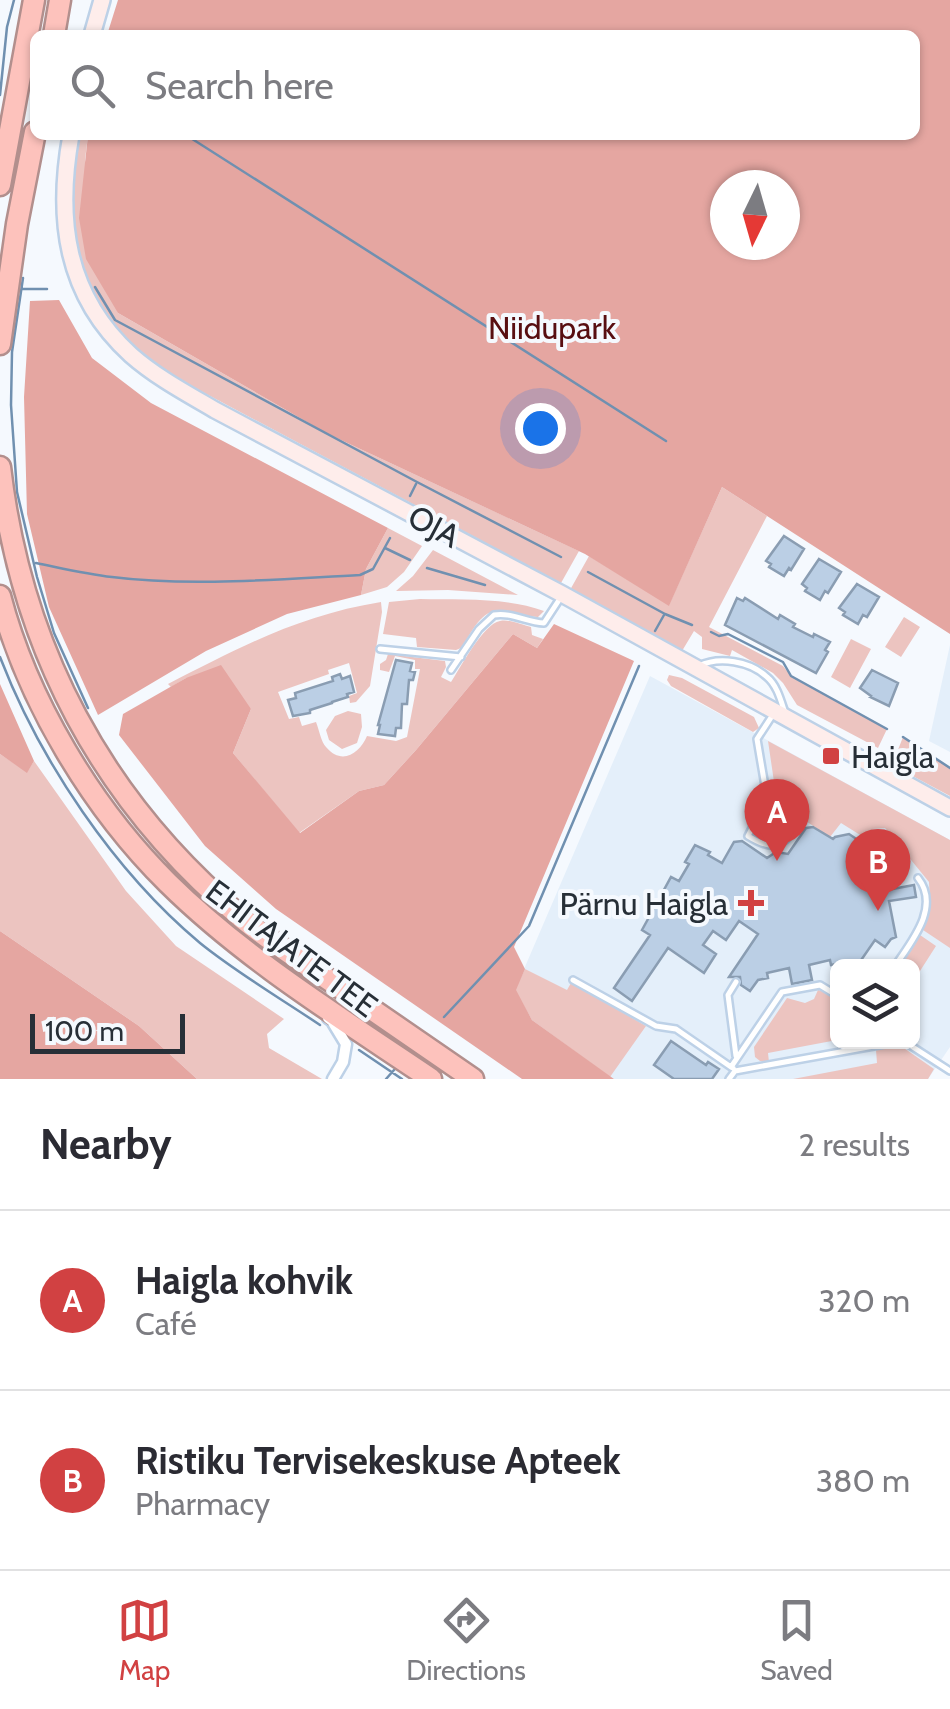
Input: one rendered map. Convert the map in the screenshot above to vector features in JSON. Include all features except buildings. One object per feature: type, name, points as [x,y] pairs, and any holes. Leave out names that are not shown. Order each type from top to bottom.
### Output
[{"type":"highway","points":[[0,185],[34,0]]},
{"type":"highway","points":[[55,30],[60,0]]},
{"type":"highway","points":[[0,344],[33,140]]},
{"type":"highway","name":"EHITAJATE TEE","points":[[0,468],[15,556],[45,653],[82,727],[148,825],[243,918],[473,1079]]},
{"type":"highway","name":"EHITAJATE TEE","points":[[0,596],[22,660],[63,745],[132,843],[168,883],[265,965],[431,1079]]},
{"type":"street","points":[[93,30],[102,0]]},
{"type":"street","name":"OJA","points":[[70,140],[63,202],[76,276],[100,319],[129,354],[159,377],[950,808]]},
{"type":"street","points":[[168,883],[190,915],[272,981],[332,1020],[346,1044],[343,1062],[333,1079]]},
{"type":"lane","points":[[452,670],[494,615],[544,623],[562,594]]},
{"type":"lane","points":[[380,649],[461,657]]},
{"type":"lane","points":[[696,668],[710,660],[739,662],[767,676],[777,691],[781,714],[756,739],[767,798],[748,836],[761,844],[777,845],[788,840],[794,828],[767,798]]},
{"type":"lane","points":[[899,959],[922,922],[925,886],[918,878]]},
{"type":"lane","points":[[573,980],[656,1026],[676,1029],[733,1069],[854,1049]]},
{"type":"lane","points":[[736,982],[728,995],[736,1059]]},
{"type":"lane","points":[[729,1079],[736,1059],[782,992],[820,985],[830,991]]},
{"type":"lane","points":[[916,1049],[950,1070]]},
{"type":"shaded area","points":[[77,140],[87,140],[85,160],[118,313],[326,433],[579,551],[561,583],[154,366],[128,342],[92,294],[76,254],[69,191]]},
{"type":"shaded area","points":[[722,487],[767,516],[709,627],[887,729],[878,748],[797,705],[773,673],[732,650],[730,656],[702,649],[702,637],[694,631],[682,651],[570,590],[589,556],[669,605]]},
{"type":"shaded area","points":[[388,528],[422,546],[404,572],[387,587],[361,595],[366,569]]},
{"type":"shaded area","points":[[433,550],[518,595],[396,591]]},
{"type":"shaded area","points":[[499,601],[544,611],[538,617],[502,610],[487,614],[456,650],[417,647],[416,638],[383,634],[389,602]]},
{"type":"shaded area","points":[[381,602],[370,686],[356,702],[350,703],[349,696],[357,693],[349,663],[278,692],[289,719],[299,717],[302,726],[316,722],[324,745],[338,756],[355,752],[367,736],[396,741],[407,737],[420,669],[415,669],[415,660],[395,656],[389,672],[380,670],[388,654],[445,661],[441,677],[451,682],[493,624],[508,621],[531,627],[532,635],[543,639],[537,648],[513,634],[384,785],[359,791],[299,833],[233,753],[251,709],[186,678],[171,687],[168,684],[297,624]]},
{"type":"shaded area","points":[[904,617],[920,627],[901,657],[885,647]]},
{"type":"shaded area","points":[[851,639],[871,649],[850,688],[831,677]]},
{"type":"shaded area","points":[[950,645],[950,752],[929,741]]},
{"type":"shaded area","points":[[669,675],[682,678],[754,717],[759,728],[753,732],[671,686]]},
{"type":"shaded area","name":"Pärnu Haigla","points":[[650,676],[950,840],[950,1047],[928,1079],[614,1079],[532,1020],[515,990]]},
{"type":"shaded area","points":[[348,711],[361,714],[362,727],[357,743],[342,749],[329,740],[326,730],[335,716]]},
{"type":"shaded area","points":[[903,737],[950,768],[950,796],[892,765]]},
{"type":"shaded area","points":[[768,741],[950,840],[950,948],[923,930],[930,901],[929,882],[885,828],[872,829],[865,838],[841,823],[830,837],[777,802]]},
{"type":"shaded area","points":[[0,754],[27,772],[34,761],[126,891],[176,946],[284,1019],[267,1034],[269,1048],[322,1079],[197,1079],[139,1026],[0,931]]},
{"type":"shaded area","points":[[920,935],[936,946],[920,971],[920,959],[904,959]]},
{"type":"shaded area","points":[[525,969],[567,990],[571,983],[646,1026],[610,1077],[532,1020],[515,990]]},
{"type":"shaded area","points":[[818,990],[830,996],[830,1041],[768,1053],[769,1062],[755,1057],[754,1047],[787,998],[805,1003],[814,999]]},
{"type":"shaded area","points":[[905,1049],[934,1069],[928,1079],[793,1079],[877,1063],[876,1050]]},
{"type":"green space","name":"Niidupark","points":[[118,0],[950,0],[950,634],[722,487],[669,606],[585,554],[326,433],[118,313],[86,259],[79,218],[87,140],[920,140],[920,30],[109,30]]},
{"type":"green space","points":[[59,300],[92,358],[151,403],[388,528],[366,569],[361,595],[287,614],[206,651],[98,715],[49,607],[27,514],[24,397],[30,301]]},
{"type":"green space","points":[[554,624],[634,661],[514,947],[525,969],[516,990],[532,1020],[614,1079],[522,1079],[276,909],[205,846],[119,735],[123,714],[186,678],[221,665],[251,709],[233,753],[300,833],[359,791],[384,785],[513,634],[537,648]]},
{"type":"green space","points":[[0,684],[34,761],[27,773],[0,754]]},
{"type":"green space","points":[[0,931],[139,1026],[197,1079],[0,1079]]},
{"type":"waterway","points":[[0,95],[14,0]]},
{"type":"waterway","points":[[194,140],[666,441]]},
{"type":"waterway","points":[[23,278],[12,352],[17,492],[54,633],[88,708]]},
{"type":"waterway","points":[[95,287],[115,320],[561,557]]},
{"type":"waterway","points":[[23,289],[47,289]]},
{"type":"waterway","points":[[410,496],[416,484]]},
{"type":"waterway","points":[[36,563],[142,580],[235,581],[360,575],[373,569],[390,538]]},
{"type":"waterway","points":[[385,548],[410,560]]},
{"type":"waterway","points":[[427,568],[485,585]]},
{"type":"waterway","points":[[588,572],[692,625]]},
{"type":"waterway","points":[[655,631],[664,615]]},
{"type":"waterway","points":[[711,632],[719,636],[728,634],[783,662],[791,676],[887,729]]},
{"type":"waterway","points":[[0,657],[58,774],[138,883],[200,943],[320,1025]]},
{"type":"waterway","points":[[444,1017],[529,926],[639,666]]},
{"type":"waterway","points":[[903,737],[950,768]]},
{"type":"waterway","points":[[359,1050],[402,1079]]},
{"type":"waterway","points":[[386,1079],[394,1070]]},
{"type":"place","name":"Haigla","points":[[831,756]]},
{"type":"place","name":"Haigla kohvik","points":[[777,861]]},
{"type":"place","name":"Pärnu Haigla","points":[[751,903]]},
{"type":"place","name":"Ristiku Tervisekeskuse Apteek","points":[[878,911]]}]
